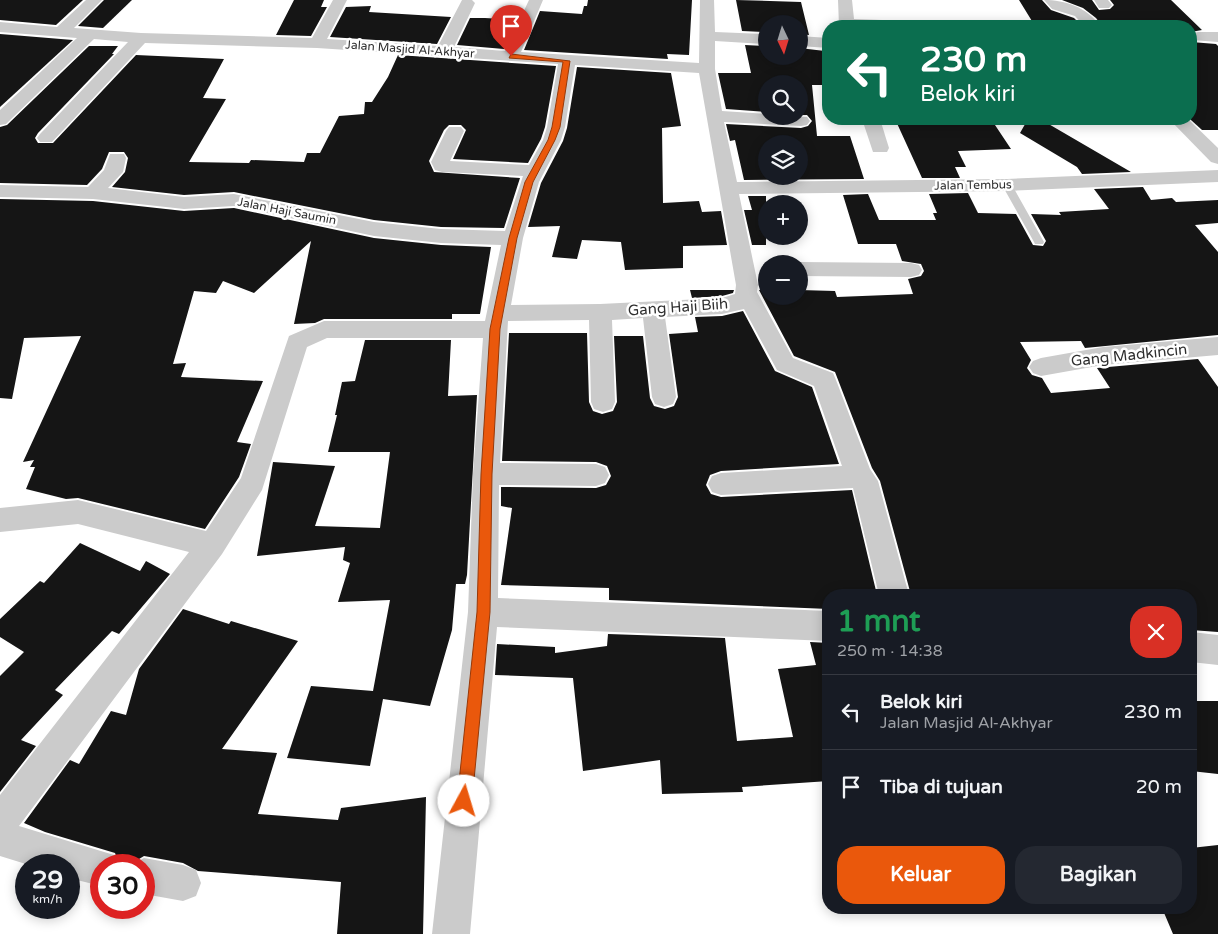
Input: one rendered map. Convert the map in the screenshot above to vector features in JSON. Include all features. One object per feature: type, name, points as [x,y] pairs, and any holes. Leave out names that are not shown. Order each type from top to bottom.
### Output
[{"type":"street","points":[[60,32],[95,0]]},
{"type":"street","points":[[317,43],[340,0]]},
{"type":"street","points":[[511,56],[536,0]]},
{"type":"street","points":[[708,0],[708,68],[714,116],[745,280],[785,364],[824,380],[859,476],[865,481],[892,589]]},
{"type":"street","points":[[844,0],[846,20]]},
{"type":"street","points":[[1051,0],[1057,6],[1080,13],[1086,20]]},
{"type":"street","points":[[444,51],[467,3]]},
{"type":"street","name":"Jalan Masjid Al-Akhyar","points":[[0,27],[141,38],[317,43],[567,61],[708,68]]},
{"type":"street","points":[[0,120],[90,34]]},
{"type":"street","points":[[708,36],[758,39]]},
{"type":"street","points":[[1198,37],[1218,37]]},
{"type":"street","points":[[46,138],[141,38]]},
{"type":"street","points":[[808,42],[822,43]]},
{"type":"street","points":[[451,934],[484,612],[486,474],[497,321],[513,238],[534,171],[552,140],[556,127],[567,61]]},
{"type":"street","points":[[714,116],[758,119]]},
{"type":"street","points":[[873,125],[880,148]]},
{"type":"street","points":[[1184,125],[1218,158]]},
{"type":"street","points":[[455,131],[440,162],[442,166],[534,171]]},
{"type":"street","points":[[93,193],[113,172],[118,158]]},
{"type":"street","name":"Jalan Tembus","points":[[728,188],[1008,185],[1218,176]]},
{"type":"street","name":"Jalan Haji Saumin","points":[[0,191],[93,193],[184,203],[234,200],[374,229],[441,236],[513,238]]},
{"type":"street","points":[[808,269],[911,270]]},
{"type":"street","points":[[745,280],[758,273]]},
{"type":"street","name":"Gang Haji Biih","points":[[0,823],[212,545],[253,482],[297,342],[324,330],[497,321],[600,312],[734,304],[745,298],[745,280]]},
{"type":"street","points":[[653,309],[664,397]]},
{"type":"street","points":[[600,312],[603,402]]},
{"type":"street","name":"Gang Madkincin","points":[[1041,367],[1104,356],[1218,346]]},
{"type":"street","points":[[486,474],[596,475]]},
{"type":"street","points":[[722,484],[859,476]]},
{"type":"street","points":[[0,520],[78,512],[212,545]]},
{"type":"street","points":[[484,612],[822,626]]},
{"type":"street","points":[[1197,648],[1218,650]]},
{"type":"street","points":[[0,838],[90,866]]},
{"type":"street","points":[[155,878],[183,883]]},
{"type":"lane","points":[[1008,185],[1039,242]]},
{"type":"building","points":[[0,0],[83,0],[56,25],[0,20]]},
{"type":"building","points":[[104,0],[132,0],[103,28],[78,26]]},
{"type":"building","points":[[294,0],[324,0],[321,7],[327,7],[311,36],[276,35]]},
{"type":"building","points":[[588,0],[692,0],[689,55],[667,54],[668,59],[524,50],[540,11],[582,14]]},
{"type":"building","points":[[736,0],[801,2],[804,15],[758,15],[758,32],[742,31]]},
{"type":"building","points":[[1019,0],[1042,0],[1051,10],[1076,20],[1031,20]]},
{"type":"building","points":[[1062,0],[1092,0],[1099,10],[1110,9],[1114,5],[1110,0],[1171,0],[1192,20],[1098,20],[1083,8]]},
{"type":"building","points":[[371,6],[369,12],[451,17],[437,44],[330,37],[346,7]]},
{"type":"building","points":[[470,18],[517,20],[504,49],[457,45]]},
{"type":"building","points":[[0,34],[73,40],[0,107]]},
{"type":"building","points":[[1197,42],[1216,44],[1218,46],[1218,130],[1202,130],[1196,125]]},
{"type":"building","points":[[745,45],[758,46],[758,65],[808,65],[808,49],[822,51],[822,85],[812,85],[817,136],[850,136],[864,179],[808,179],[808,135],[758,135],[758,180],[744,180],[735,140],[730,141],[726,124],[801,128],[808,126],[812,121],[808,116],[808,75],[758,75],[758,111],[726,109],[718,73],[751,73]]},
{"type":"building","points":[[89,46],[118,46],[112,54],[114,54],[38,133],[35,138],[38,143],[53,143],[136,55],[224,59],[203,98],[226,99],[189,162],[249,163],[251,160],[304,162],[307,153],[320,153],[339,116],[364,114],[365,102],[372,102],[388,77],[398,55],[556,66],[545,127],[541,139],[528,163],[453,159],[466,130],[461,125],[449,125],[444,130],[429,161],[434,172],[520,178],[504,228],[441,227],[374,220],[234,192],[184,195],[112,187],[125,172],[128,158],[124,152],[109,152],[102,169],[87,185],[0,183],[0,127],[7,125]]},
{"type":"building","points":[[577,67],[671,73],[681,126],[662,128],[663,203],[699,201],[702,212],[721,211],[727,245],[683,246],[683,268],[625,270],[621,242],[582,240],[577,259],[552,257],[560,226],[528,227],[541,183],[563,141],[567,128]]},
{"type":"building","points":[[898,125],[995,125],[1011,149],[958,151],[966,167],[955,167],[960,178],[922,178]]},
{"type":"building","points":[[1025,125],[1050,125],[1131,172],[1082,174],[1077,167],[1020,133]]},
{"type":"building","points":[[1143,187],[1151,200],[1172,198],[1176,202],[1218,200],[1218,223],[1195,225],[1218,252],[1218,335],[1085,348],[1081,341],[1020,342],[1031,360],[1027,368],[1032,375],[1042,378],[1051,393],[1110,388],[1097,368],[1198,359],[1218,387],[1218,632],[1197,630],[1197,589],[909,589],[880,481],[872,468],[835,372],[794,356],[767,305],[808,305],[808,290],[835,291],[837,297],[913,294],[908,279],[921,276],[924,271],[921,264],[902,261],[896,244],[858,244],[843,195],[868,194],[879,220],[936,220],[933,213],[937,213],[929,194],[968,193],[978,213],[1016,214],[1033,245],[1043,246],[1046,241],[1031,214],[1061,215],[1059,212],[1109,209],[1094,189]]},
{"type":"building","points":[[748,196],[758,196],[758,245],[752,245],[744,210],[752,210]]},
{"type":"building","points":[[0,199],[93,201],[184,211],[234,208],[374,238],[441,245],[491,247],[480,314],[452,314],[452,319],[324,319],[315,323],[294,324],[311,241],[254,293],[223,281],[216,293],[194,291],[173,364],[186,363],[181,377],[263,381],[237,442],[251,444],[239,477],[205,529],[78,498],[66,499],[26,489],[35,467],[30,467],[34,460],[23,462],[81,336],[24,338],[12,399],[0,398]]},
{"type":"building","points":[[690,290],[734,290],[733,293],[722,296],[692,298]]},
{"type":"building","points":[[743,311],[775,371],[812,387],[839,464],[721,471],[710,475],[706,485],[711,494],[721,497],[852,490],[876,589],[822,589],[822,609],[609,600],[609,588],[501,585],[512,508],[501,506],[501,487],[596,488],[606,485],[611,476],[607,466],[596,462],[502,461],[509,333],[587,333],[589,402],[593,411],[602,414],[613,411],[617,402],[614,336],[643,336],[650,398],[654,406],[665,409],[674,406],[678,397],[669,334],[698,332],[695,317],[722,316]]},
{"type":"building","points":[[365,340],[451,340],[448,396],[477,395],[467,575],[465,584],[456,584],[452,630],[430,706],[383,699],[370,766],[287,758],[311,686],[373,691],[390,600],[338,602],[350,563],[343,560],[345,547],[257,556],[273,462],[335,466],[315,526],[380,528],[390,452],[328,452],[337,415],[335,415],[342,382],[355,381]]},
{"type":"building","points":[[80,543],[140,571],[146,561],[170,574],[119,634],[112,631],[55,690],[63,695],[21,740],[36,746],[0,792],[0,676],[24,652],[0,637],[0,619],[40,581],[44,583]]},
{"type":"building","points":[[183,609],[229,624],[231,621],[298,641],[222,749],[277,753],[258,814],[338,820],[341,808],[426,797],[423,934],[337,934],[341,882],[198,871],[183,863],[155,858],[155,854],[115,854],[45,832],[24,823],[70,760],[79,764],[111,711],[126,715],[139,669]]},
{"type":"building","points":[[608,634],[725,638],[737,741],[793,737],[778,669],[816,665],[810,642],[822,643],[822,781],[742,787],[743,792],[662,794],[660,760],[583,771],[573,678],[495,675],[497,644],[555,647],[555,653],[607,646]]},
{"type":"building","points":[[1197,701],[1218,701],[1218,774],[1197,772]]},
{"type":"building","points":[[1218,845],[1218,934],[1173,934],[1165,914],[1197,914],[1197,847]]},
{"type":"route","points":[[464,801],[484,612],[486,474],[495,329],[513,238],[529,182],[537,164],[552,140],[556,127],[567,61],[511,56]]}]
